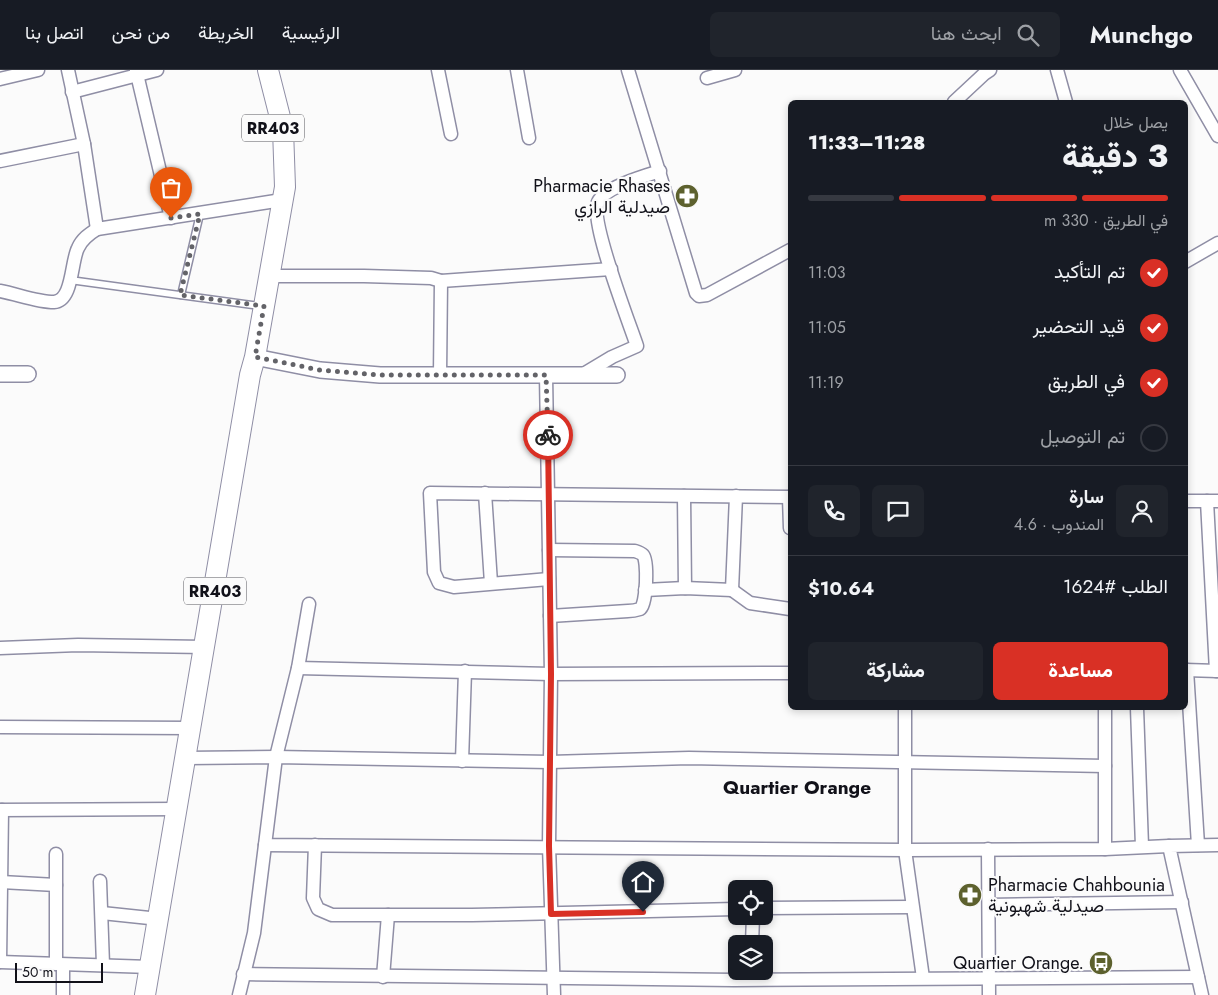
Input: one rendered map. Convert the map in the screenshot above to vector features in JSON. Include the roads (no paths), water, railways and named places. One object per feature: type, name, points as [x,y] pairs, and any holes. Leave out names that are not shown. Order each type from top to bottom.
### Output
[{"type":"main road","name":"RR403","points":[[258,70],[274,131],[283,193]]},
{"type":"main road","name":"RR403","points":[[146,995],[250,375],[255,357],[283,193],[283,129],[268,70]]},
{"type":"street","points":[[0,79],[38,70]]},
{"type":"street","points":[[68,70],[84,144],[97,229]]},
{"type":"street","points":[[72,92],[136,72],[157,70]]},
{"type":"street","points":[[438,70],[451,134]]},
{"type":"street","points":[[517,70],[529,138]]},
{"type":"street","points":[[628,70],[696,293],[699,296],[707,295],[788,251]]},
{"type":"street","points":[[707,78],[734,70]]},
{"type":"street","points":[[971,70],[987,72]]},
{"type":"street","points":[[1057,70],[1065,100]]},
{"type":"street","points":[[1180,70],[1218,136]]},
{"type":"street","points":[[136,72],[171,218]]},
{"type":"street","points":[[956,100],[987,72]]},
{"type":"street","points":[[0,160],[84,144]]},
{"type":"street","points":[[582,375],[612,357],[637,346],[610,269],[596,214],[597,203],[612,190],[660,171]]},
{"type":"street","points":[[0,290],[55,302],[65,296],[77,250],[87,235],[97,229],[200,214],[283,193]]},
{"type":"street","points":[[1188,260],[1218,243]]},
{"type":"street","points":[[269,276],[364,276],[432,278],[441,281],[610,269]]},
{"type":"street","points":[[440,375],[441,281]]},
{"type":"street","points":[[255,357],[320,370],[380,375],[617,375]]},
{"type":"street","points":[[0,374],[28,374]]},
{"type":"street","points":[[546,375],[551,674],[549,846],[554,995]]},
{"type":"street","points":[[550,579],[445,586],[438,583],[434,572],[430,493],[788,497]]},
{"type":"street","points":[[485,494],[490,583]]},
{"type":"street","points":[[684,496],[685,588]]},
{"type":"street","points":[[732,590],[736,496]]},
{"type":"street","points":[[1188,501],[1212,501],[1217,671],[1188,670]]},
{"type":"street","points":[[550,550],[640,553],[645,558],[644,604],[640,609],[628,612],[550,616]]},
{"type":"street","points":[[645,590],[685,588],[732,590],[750,603],[788,609]]},
{"type":"street","points":[[239,995],[254,933],[276,757],[298,668],[309,604]]},
{"type":"street","points":[[0,648],[78,645],[205,647]]},
{"type":"street","points":[[298,668],[551,674],[788,674]]},
{"type":"street","points":[[462,761],[465,671]]},
{"type":"street","points":[[1188,699],[1198,845]]},
{"type":"street","points":[[905,710],[905,850],[911,906],[923,978]]},
{"type":"street","points":[[1105,710],[1105,849]]},
{"type":"street","points":[[1137,710],[1142,846]]},
{"type":"street","points":[[0,727],[191,728]]},
{"type":"street","points":[[186,758],[276,757],[550,762],[689,758],[1105,766]]},
{"type":"street","points":[[150,967],[0,962],[1,810],[178,809]]},
{"type":"street","points":[[316,844],[313,898],[318,909],[332,914],[551,914],[728,909]]},
{"type":"street","points":[[265,845],[905,850],[1105,849],[1142,846],[1218,845]]},
{"type":"street","points":[[1169,846],[1202,995]]},
{"type":"street","points":[[988,850],[989,995]]},
{"type":"street","points":[[56,854],[59,964],[64,995]]},
{"type":"street","points":[[100,881],[103,966]]},
{"type":"street","points":[[1,882],[56,885]]},
{"type":"street","points":[[989,905],[1182,902]]},
{"type":"street","points":[[773,908],[911,906]]},
{"type":"street","points":[[102,913],[159,919]]},
{"type":"street","points":[[384,977],[388,915]]},
{"type":"street","points":[[243,974],[553,978],[728,975]]},
{"type":"street","points":[[773,975],[923,978],[1198,977]]},
{"type":"lane","points":[[180,295],[200,214]]},
{"type":"lane","points":[[70,280],[264,306]]},
{"type":"place","name":"Pharmacie Rhases صيدلية الرازي","points":[[687,196]]},
{"type":"place","name":"Pharmacie Chahbounia صيدلية شهبونية","points":[[970,895]]},
{"type":"place","name":"Quartier Orange.","points":[[1101,963]]},
{"type":"district","name":"Quartier Orange","points":[[797,787]]}]
